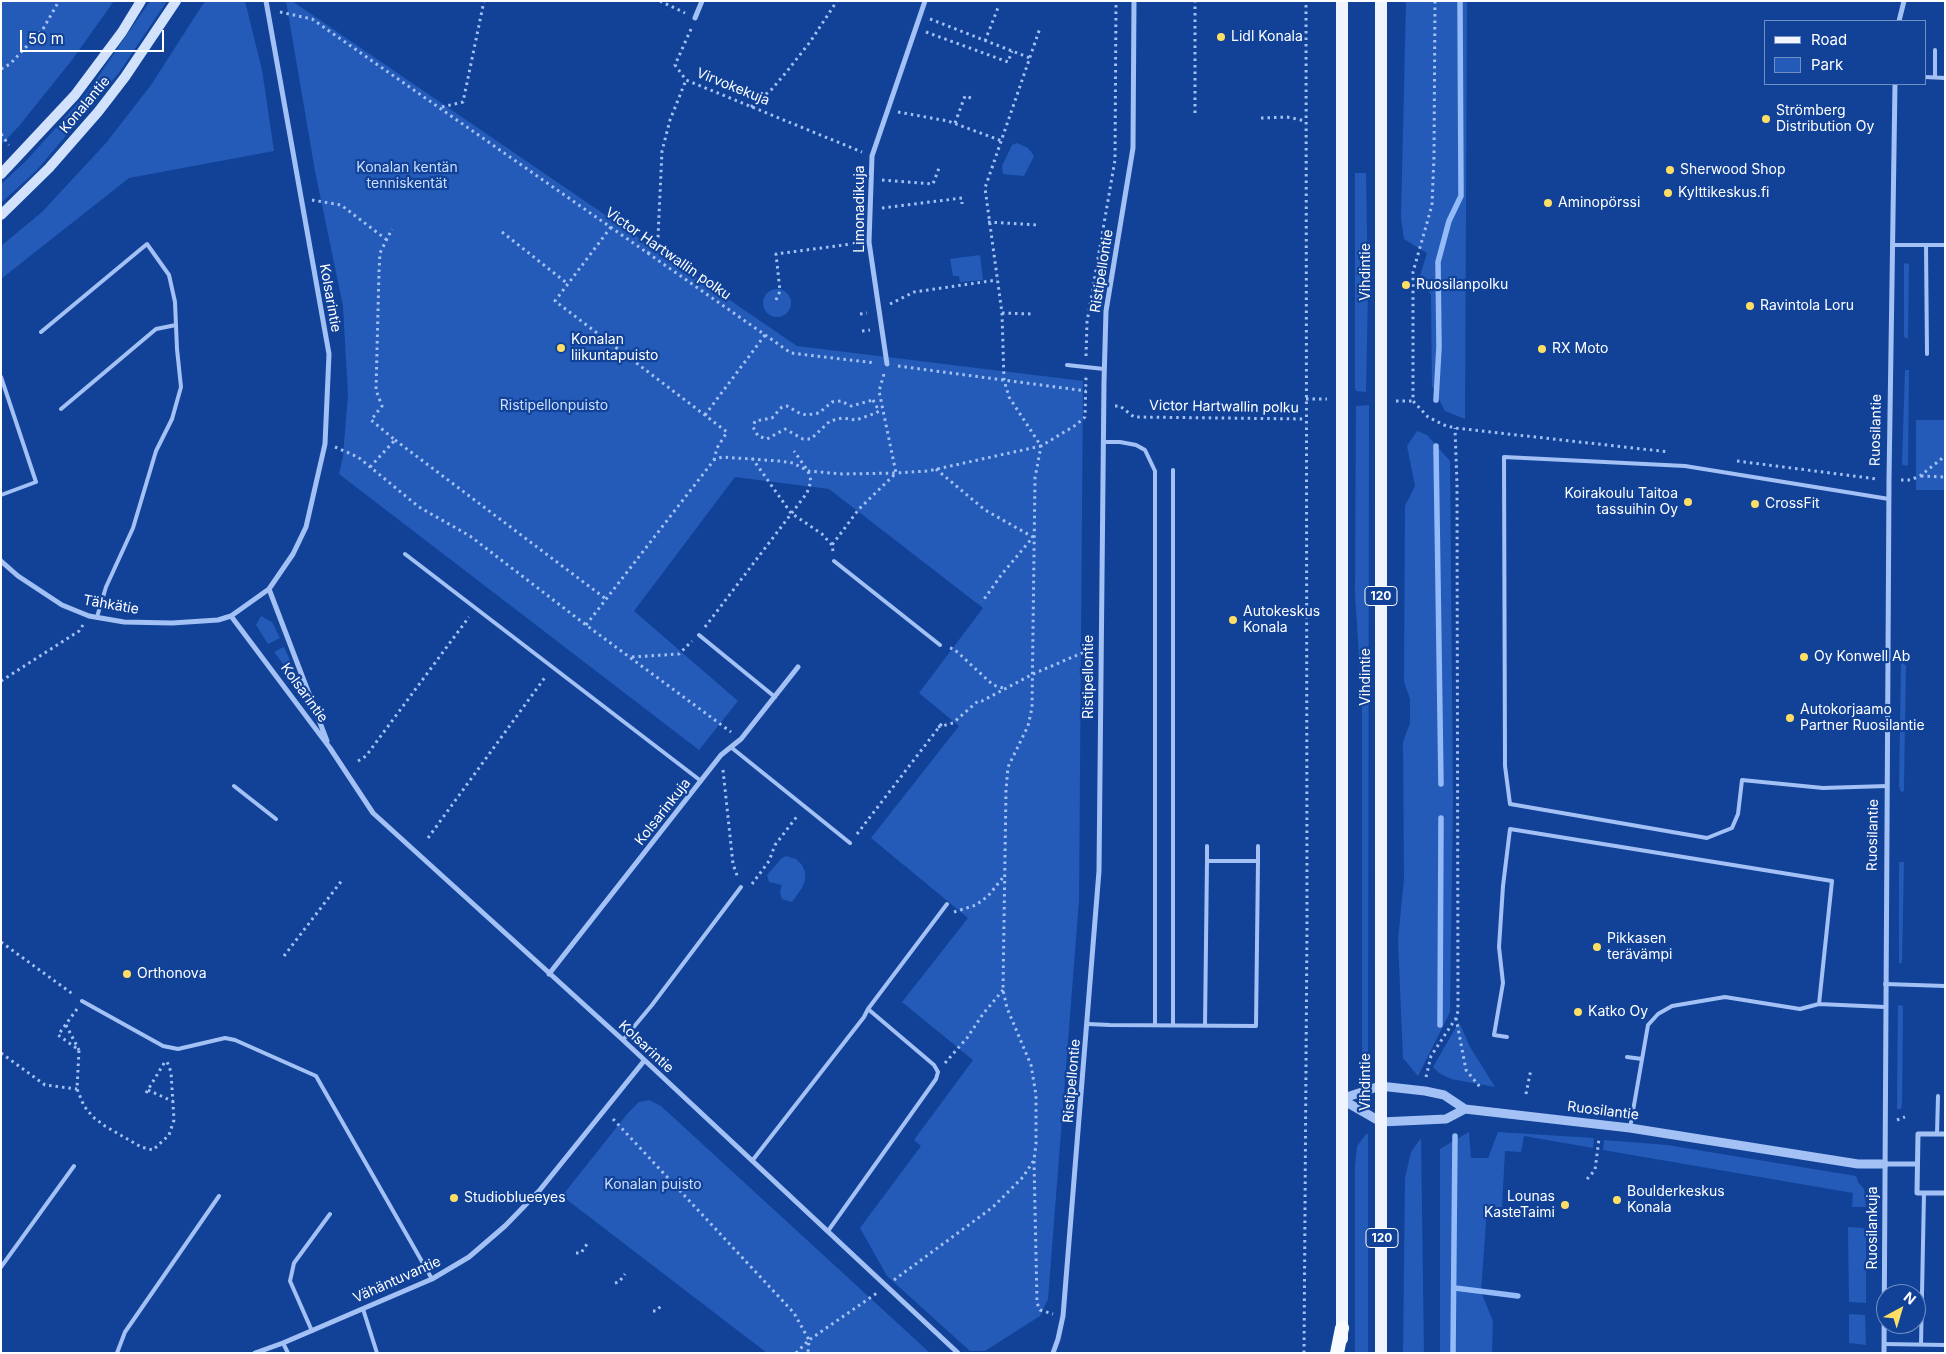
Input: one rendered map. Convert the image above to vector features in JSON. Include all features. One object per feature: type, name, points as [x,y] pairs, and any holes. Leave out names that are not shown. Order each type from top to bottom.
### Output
[{"type":"highway","points":[[1337,1353],[1342,1328]]},
{"type":"main road","name":"Konalantie","points":[[1,174],[21,156],[75,95],[122,32],[141,1]]},
{"type":"main road","name":"Konalantie","points":[[1,215],[49,168],[98,112],[125,78],[176,1]]},
{"type":"main road","name":"Vihdintie","points":[[1342,1],[1342,1353]]},
{"type":"main road","name":"Vihdintie","points":[[1381,1],[1381,1353]]},
{"type":"street","name":"Kolsarintie","points":[[266,1],[329,354],[325,444],[313,504],[306,527],[293,554],[268,589],[231,616],[330,748],[373,812],[622,1040],[958,1353]]},
{"type":"street","points":[[695,18],[702,1]]},
{"type":"street","name":"Limonadikuja","points":[[886,364],[869,242],[871,209],[869,179],[872,156],[925,1]]},
{"type":"street","name":"Ristipellontie","points":[[1053,1353],[1063,1316],[1099,871],[1106,312],[1133,148],[1134,1]]},
{"type":"street","points":[[1899,20],[1904,1]]},
{"type":"street","name":"Ruosilantie","points":[[1341,1099],[1380,1086],[1440,1094],[1465,1109],[1630,1128],[1858,1164],[1884,1164],[1889,499],[1895,85]]},
{"type":"street","name":"Tähkätie","points":[[1,561],[18,576],[62,605],[89,616],[124,622],[172,624],[218,620],[231,616]]},
{"type":"street","name":"Kolsarintie","points":[[268,589],[330,748]]},
{"type":"street","name":"Kolsarinkuja","points":[[549,974],[721,755],[742,739],[798,667]]},
{"type":"street","name":"Vähäntuvantie","points":[[255,1353],[284,1344],[432,1279],[469,1257],[506,1226],[539,1191],[644,1061]]},
{"type":"street","points":[[1341,1099],[1381,1122],[1446,1119],[1465,1109]]},
{"type":"street","points":[[1945,1134],[1918,1134],[1917,1193],[1945,1193]]},
{"type":"street","points":[[1884,1164],[1918,1164]]},
{"type":"street","name":"Ruosilankuja","points":[[1884,1164],[1884,1353]]},
{"type":"lane","points":[[1935,78],[1936,50]]},
{"type":"lane","points":[[1926,77],[1945,78]]},
{"type":"lane","points":[[41,332],[147,244],[169,275],[175,302],[181,387],[172,418],[156,451],[133,528],[106,587],[97,617]]},
{"type":"lane","points":[[1892,245],[1945,245]]},
{"type":"lane","points":[[1926,245],[1927,354]]},
{"type":"lane","points":[[61,409],[156,329],[176,325]]},
{"type":"lane","points":[[1067,365],[1104,369]]},
{"type":"lane","points":[[1,377],[36,482],[1,495]]},
{"type":"lane","points":[[1103,442],[1120,442],[1145,450],[1155,471],[1155,1025]]},
{"type":"lane","points":[[1887,786],[1822,788],[1742,780],[1738,814],[1732,828],[1707,838],[1510,804],[1505,766],[1504,457],[1685,466],[1889,499]]},
{"type":"lane","points":[[1173,470],[1173,1025]]},
{"type":"lane","points":[[405,554],[701,782]]},
{"type":"lane","points":[[834,561],[940,645]]},
{"type":"lane","points":[[699,634],[775,697]]},
{"type":"lane","points":[[732,748],[850,843]]},
{"type":"lane","points":[[234,786],[276,819]]},
{"type":"lane","points":[[1507,1037],[1494,1035],[1503,983],[1499,947],[1503,886],[1510,829],[1832,881],[1819,1004]]},
{"type":"lane","points":[[1205,1026],[1207,846]]},
{"type":"lane","points":[[1088,1024],[1256,1026],[1258,846]]},
{"type":"lane","points":[[1207,860],[1258,861]]},
{"type":"lane","points":[[622,1040],[652,1005],[741,887]]},
{"type":"lane","points":[[752,1161],[864,1017],[868,1009],[947,904]]},
{"type":"lane","points":[[1885,984],[1945,986]]},
{"type":"lane","points":[[1630,1128],[1648,1025],[1658,1014],[1672,1006],[1725,997],[1800,1009],[1819,1004],[1885,1007]]},
{"type":"lane","points":[[82,1001],[163,1046],[178,1050],[225,1038],[235,1040],[316,1076],[432,1279]]},
{"type":"lane","points":[[828,1231],[936,1079],[937,1070],[934,1065],[868,1009]]},
{"type":"lane","points":[[1627,1057],[1642,1060]]},
{"type":"lane","points":[[1937,1134],[1938,1096]]},
{"type":"lane","points":[[1,1267],[74,1166]]},
{"type":"lane","points":[[1921,1344],[1924,1193]]},
{"type":"lane","points":[[117,1353],[125,1332],[219,1196]]},
{"type":"lane","points":[[312,1331],[290,1281],[294,1263],[330,1214]]},
{"type":"lane","points":[[362,1309],[377,1353]]},
{"type":"lane","points":[[284,1344],[288,1353]]},
{"type":"lane","points":[[1884,1344],[1945,1345]]},
{"type":"path","points":[[1,69],[10,64],[43,29],[59,1]]},
{"type":"path","points":[[441,107],[463,102],[484,1]]},
{"type":"path","points":[[660,1],[695,18]]},
{"type":"path","points":[[751,107],[772,89],[788,70],[810,42],[837,1]]},
{"type":"path","points":[[714,460],[731,456],[752,457],[793,463],[808,471],[842,474],[896,473],[936,468],[1041,446],[1076,425],[1085,417],[1087,322],[1115,160],[1116,1]]},
{"type":"path","points":[[1195,1],[1195,113]]},
{"type":"path","points":[[1304,1353],[1307,932],[1306,1]]},
{"type":"path","points":[[1435,1],[1432,205],[1413,272],[1413,401],[1428,417],[1455,428],[1459,960],[1456,1018],[1466,1070],[1480,1087]]},
{"type":"path","points":[[985,41],[999,5]]},
{"type":"path","name":"Victor Hartwallin polku","points":[[284,12],[312,19],[441,107],[648,254],[795,354],[886,364],[1086,391]]},
{"type":"path","points":[[920,15],[1030,58]]},
{"type":"path","name":"Virvokekuja","points":[[695,18],[675,65],[686,80],[872,156]]},
{"type":"path","points":[[916,28],[1008,62],[1012,51]]},
{"type":"path","points":[[1040,28],[985,188],[988,222],[1002,313],[1004,380],[1010,398],[1041,446],[1035,478],[1032,708],[1028,726],[1008,768],[1004,990],[1007,1008],[1031,1065],[1035,1088],[1036,1144],[1034,1160],[1037,1303],[1040,1310]]},
{"type":"path","points":[[648,254],[658,237],[662,151],[670,120],[686,80]]},
{"type":"path","points":[[955,123],[965,96],[974,99]]},
{"type":"path","points":[[888,110],[955,123],[1002,141]]},
{"type":"path","points":[[1261,118],[1287,117],[1306,121]]},
{"type":"path","points":[[1,134],[7,142]]},
{"type":"path","points":[[869,179],[933,184],[940,168]]},
{"type":"path","points":[[301,198],[341,205],[387,240]]},
{"type":"path","points":[[871,209],[962,198],[962,204]]},
{"type":"path","points":[[988,222],[1038,225]]},
{"type":"path","points":[[586,625],[714,460],[717,448],[727,432],[555,301],[611,228]]},
{"type":"path","points":[[392,229],[380,253],[376,390],[382,406],[371,420],[606,599]]},
{"type":"path","points":[[502,232],[568,284]]},
{"type":"path","points":[[776,300],[780,291],[776,254],[869,242]]},
{"type":"path","points":[[879,310],[914,292],[997,280]]},
{"type":"path","points":[[1002,313],[1032,314]]},
{"type":"path","points":[[862,331],[873,329]]},
{"type":"path","points":[[705,415],[765,335]]},
{"type":"path","points":[[886,364],[879,391],[896,473]]},
{"type":"path","points":[[873,400],[877,406],[879,411],[856,420],[842,418],[830,421],[811,439],[803,439],[785,429],[767,439],[758,436],[753,427],[755,421],[772,418],[782,407],[787,406],[806,415],[819,413],[832,402],[841,401],[852,406],[873,400]]},
{"type":"path","points":[[877,406],[882,404]]},
{"type":"path","name":"Victor Hartwallin polku","points":[[1085,405],[1120,406],[1134,416],[1306,419]]},
{"type":"path","points":[[370,467],[395,440]]},
{"type":"path","points":[[325,444],[358,457],[419,507],[470,536],[586,625],[742,739]]},
{"type":"path","points":[[630,657],[679,654],[699,634],[807,493],[811,481],[808,471],[794,451]]},
{"type":"path","points":[[1910,480],[1920,476],[1945,456]]},
{"type":"path","points":[[752,457],[791,512],[822,534],[832,544],[834,561]]},
{"type":"path","points":[[936,468],[985,510],[1033,537]]},
{"type":"path","points":[[832,544],[859,509],[896,473]]},
{"type":"path","points":[[1920,476],[1945,477]]},
{"type":"path","points":[[982,602],[1002,574],[1033,537]]},
{"type":"path","points":[[358,762],[366,756],[475,608]]},
{"type":"path","points":[[1,681],[79,631],[89,616]]},
{"type":"path","points":[[940,645],[954,649],[993,685],[1007,689]]},
{"type":"path","points":[[938,727],[953,723],[978,701],[982,701],[1007,689],[1033,674],[1101,645]]},
{"type":"path","points":[[428,838],[552,667]]},
{"type":"path","points":[[850,843],[943,722]]},
{"type":"path","points":[[721,755],[734,864],[741,887],[752,884],[769,861],[775,845],[804,806]]},
{"type":"path","points":[[940,912],[957,912],[976,905],[988,896],[1005,874]]},
{"type":"path","points":[[284,956],[343,878]]},
{"type":"path","points":[[2,943],[82,1001],[57,1037],[79,1050]]},
{"type":"path","points":[[937,1070],[967,1038],[983,1014],[1004,990]]},
{"type":"path","points":[[1426,1075],[1431,1056],[1456,1018]]},
{"type":"path","points":[[66,1025],[79,1050],[77,1089],[84,1106],[93,1117],[141,1147],[152,1150],[169,1135],[174,1120],[171,1072],[163,1046]]},
{"type":"path","points":[[1,1054],[45,1085],[62,1089],[77,1089]]},
{"type":"path","points":[[166,1059],[147,1091],[174,1102]]},
{"type":"path","points":[[1526,1094],[1531,1069]]},
{"type":"path","points":[[603,1110],[794,1313],[809,1340],[808,1353]]},
{"type":"path","points":[[1587,1179],[1595,1170],[1599,1139]]},
{"type":"path","points":[[902,1273],[993,1207],[1023,1177],[1034,1160]]},
{"type":"path","points":[[576,1253],[581,1253],[587,1244]]},
{"type":"path","points":[[614,1283],[619,1282],[624,1274]]},
{"type":"path","points":[[796,1353],[809,1340],[875,1295]]},
{"type":"path","points":[[652,1311],[656,1312],[662,1304]]},
{"type":"green space","points":[[1,1],[114,1],[72,60],[19,126],[1,145]]},
{"type":"green space","points":[[150,1],[167,1],[118,74],[37,170],[1,203],[1,184],[26,161],[87,93]]},
{"type":"green space","points":[[205,1],[245,1],[262,70],[274,151],[129,178],[1,279],[1,246],[42,212],[106,143],[151,85]]},
{"type":"green space","name":"Ristipellonpuisto","points":[[286,1],[292,1],[797,346],[1083,381],[1079,900],[1048,1299],[1040,1316],[985,1351],[970,1351],[887,1276],[860,1228],[921,1146],[914,1140],[973,1060],[902,1002],[968,918],[871,838],[959,726],[919,693],[983,608],[829,489],[735,477],[634,611],[738,701],[699,750],[339,474],[343,456],[348,395],[343,306],[315,171]]},
{"type":"green space","points":[[1406,1],[1467,1],[1465,419],[1445,411],[1432,386],[1431,295],[1420,276],[1427,253],[1404,239],[1401,218]]},
{"type":"green space","points":[[1017,143],[1028,148],[1034,156],[1024,176],[1003,174],[1002,166],[1012,145]]},
{"type":"green space","points":[[1355,173],[1366,173],[1368,292],[1366,392],[1356,391],[1355,387]]},
{"type":"green space","points":[[980,255],[983,280],[960,282],[959,276],[953,276],[950,259]]},
{"type":"green space","points":[[1904,263],[1909,264],[1908,339],[1904,337]]},
{"type":"green space","points":[[777,289],[787,293],[791,303],[787,313],[777,317],[767,313],[763,303],[767,293]]},
{"type":"green space","points":[[1905,370],[1909,370],[1908,465],[1905,466],[1902,464]]},
{"type":"green space","points":[[1369,405],[1368,1065],[1365,1067],[1362,1062],[1362,703],[1355,594],[1356,406]]},
{"type":"green space","points":[[1916,420],[1945,420],[1945,490],[1916,490]]},
{"type":"green space","points":[[1417,431],[1427,435],[1450,461],[1453,799],[1450,1012],[1418,1076],[1403,1058],[1398,940],[1404,879],[1403,742],[1410,723],[1410,699],[1404,682],[1405,506],[1415,486],[1407,446]]},
{"type":"green space","points":[[261,616],[272,622],[280,638],[268,644],[256,625]]},
{"type":"green space","points":[[284,647],[302,687],[302,689],[274,652]]},
{"type":"green space","points":[[1903,663],[1906,666],[1904,791],[1901,792],[1899,786],[1901,664]]},
{"type":"green space","points":[[786,856],[796,859],[802,865],[805,872],[802,888],[792,902],[782,899],[780,892],[782,885],[769,882],[767,875]]},
{"type":"green space","points":[[1899,862],[1904,862],[1902,963],[1899,963]]},
{"type":"green space","points":[[1898,1005],[1903,1006],[1901,1109],[1897,1109]]},
{"type":"green space","points":[[1459,1022],[1470,1047],[1495,1087],[1451,1079],[1439,1073],[1433,1067]]},
{"type":"green space","name":"Konalan puisto","points":[[649,1100],[661,1106],[930,1353],[767,1353],[562,1196],[628,1113],[639,1102]]},
{"type":"green space","points":[[1469,1132],[1471,1158],[1488,1158],[1498,1132],[1594,1138],[1593,1148],[1524,1136],[1521,1152],[1505,1151],[1502,1207],[1487,1208],[1481,1292],[1493,1321],[1492,1353],[1440,1353],[1440,1149]]},
{"type":"green space","points":[[1367,1133],[1368,1353],[1355,1353],[1355,1166],[1357,1146]]},
{"type":"green space","points":[[1421,1138],[1424,1353],[1403,1353],[1405,1178],[1411,1152]]},
{"type":"green space","points":[[1604,1140],[1667,1145],[1856,1176],[1864,1189],[1866,1207],[1852,1207],[1853,1193],[1603,1150]]},
{"type":"green space","points":[[1848,1227],[1863,1228],[1866,1231],[1866,1303],[1849,1302]]},
{"type":"green space","points":[[1849,1314],[1865,1315],[1866,1345],[1849,1343]]},
{"type":"waterway","points":[[1436,400],[1439,347],[1438,262],[1449,221],[1461,196],[1460,1]]},
{"type":"waterway","points":[[1436,446],[1441,784]]},
{"type":"waterway","points":[[1440,1025],[1441,818]]},
{"type":"waterway","points":[[1453,1353],[1455,1136]]},
{"type":"waterway","points":[[1455,1288],[1518,1296]]},
{"type":"place","name":"Lidl Konala","points":[[1221,37]]},
{"type":"place","name":"Strömberg Distribution Oy","points":[[1766,119]]},
{"type":"place","name":"Sherwood Shop","points":[[1670,170]]},
{"type":"place","name":"Kylttikeskus.fi","points":[[1668,193]]},
{"type":"place","name":"Aminopörssi","points":[[1548,203]]},
{"type":"place","name":"Ruosilanpolku","points":[[1406,285]]},
{"type":"place","name":"Ravintola Loru","points":[[1750,306]]},
{"type":"place","name":"Konalan liikuntapuisto","points":[[561,348]]},
{"type":"place","name":"RX Moto","points":[[1542,349]]},
{"type":"place","name":"Koirakoulu Taitoa tassuihin Oy","points":[[1688,502]]},
{"type":"place","name":"CrossFit","points":[[1755,504]]},
{"type":"place","name":"Autokeskus Konala","points":[[1233,620]]},
{"type":"place","name":"Oy Konwell Ab","points":[[1804,657]]},
{"type":"place","name":"Autokorjaamo Partner Ruosilantie","points":[[1790,718]]},
{"type":"place","name":"Pikkasen terävämpi","points":[[1597,947]]},
{"type":"place","name":"Orthonova","points":[[127,974]]},
{"type":"place","name":"Katko Oy","points":[[1578,1012]]},
{"type":"place","name":"Studioblueeyes","points":[[454,1198]]},
{"type":"place","name":"Boulderkeskus Konala","points":[[1617,1200]]},
{"type":"place","name":"Lounas KasteTaimi","points":[[1565,1205]]},
{"type":"park label","name":"Konalan kentän tenniskentät","points":[[407,176]]}]
